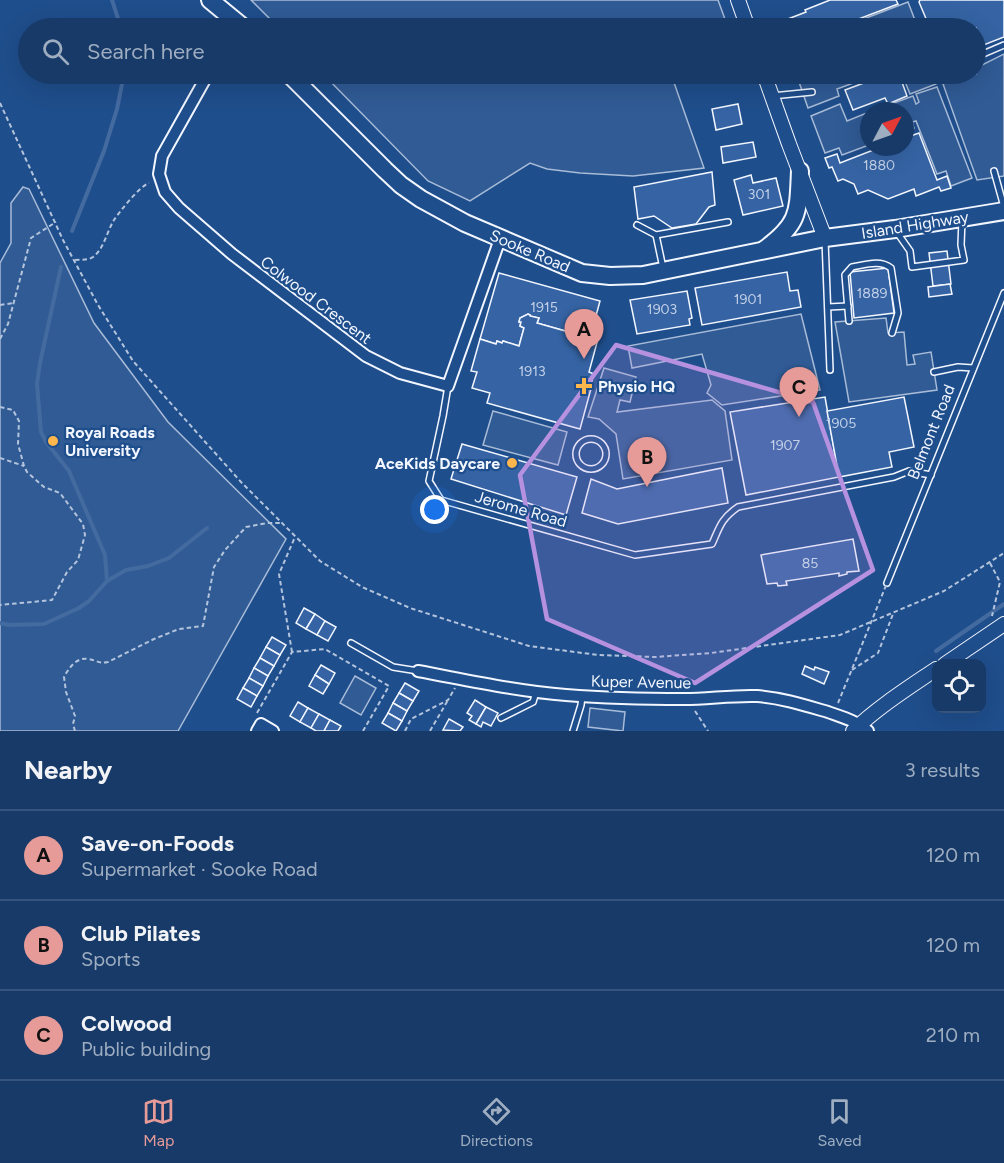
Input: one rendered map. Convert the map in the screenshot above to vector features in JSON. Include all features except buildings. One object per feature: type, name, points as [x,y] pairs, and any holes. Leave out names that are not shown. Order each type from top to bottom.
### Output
[{"type":"main road","points":[[210,0],[229,18]]},
{"type":"main road","name":"Sooke Road","points":[[299,84],[401,184],[421,199],[465,223],[582,273],[610,276],[643,275],[825,238]]},
{"type":"main road","points":[[762,251],[780,238],[793,222],[798,207],[800,171]]},
{"type":"main road","name":"Island Highway","points":[[825,238],[963,218],[1004,209]]},
{"type":"street","points":[[738,0],[744,18]]},
{"type":"street","points":[[160,179],[162,156],[202,84]]},
{"type":"street","points":[[768,84],[825,238]]},
{"type":"street","name":"Colwood Crescent","points":[[160,179],[165,192],[179,208],[232,254],[366,356],[400,373],[448,386]]},
{"type":"street","points":[[448,386],[500,238]]},
{"type":"street","points":[[951,659],[1004,624]]},
{"type":"street","name":"Kuper Avenue","points":[[418,671],[536,692],[582,696],[646,699],[771,697],[832,714],[861,729]]},
{"type":"street","points":[[861,729],[901,693],[932,672]]},
{"type":"street","points":[[259,728],[273,731]]},
{"type":"lane","points":[[986,52],[1004,45]]},
{"type":"lane","points":[[772,96],[812,92]]},
{"type":"lane","points":[[994,171],[1004,209]]},
{"type":"lane","points":[[895,229],[910,251],[912,267],[964,260],[961,245],[963,218]]},
{"type":"lane","points":[[637,225],[656,235],[728,222]]},
{"type":"lane","points":[[656,235],[664,271]]},
{"type":"lane","points":[[825,238],[830,370]]},
{"type":"lane","points":[[849,321],[845,275],[852,267],[880,262],[891,268],[898,313],[892,333]]},
{"type":"lane","name":"Belmont Road","points":[[887,583],[1004,292]]},
{"type":"lane","points":[[828,307],[848,306]]},
{"type":"lane","points":[[934,372],[973,368]]},
{"type":"lane","name":"Jerome Road","points":[[448,386],[429,481],[441,500],[635,555],[712,544],[723,520],[738,507],[894,477],[909,471],[931,475]]},
{"type":"lane","points":[[591,439],[603,446],[606,455],[602,464],[588,469],[579,464],[576,455],[578,446],[591,439]]},
{"type":"lane","points":[[351,643],[393,667],[418,671]]},
{"type":"lane","points":[[501,718],[533,702],[536,692]]},
{"type":"lane","points":[[573,731],[582,696]]},
{"type":"path","points":[[0,103],[75,261],[98,305],[133,361],[241,482],[320,561],[362,587],[410,608],[529,646],[598,655],[655,657],[711,653],[840,635],[944,591],[1004,553]]},
{"type":"path","points":[[75,261],[92,258],[98,252],[115,219],[127,202],[144,185],[160,179]]},
{"type":"path","points":[[0,339],[8,324],[31,238],[56,222]]},
{"type":"path","points":[[0,305],[14,303]]},
{"type":"path","points":[[0,407],[13,410],[19,421],[18,444],[27,472],[44,487],[60,492],[83,524],[85,535],[78,560],[67,572],[52,600],[0,605]]},
{"type":"path","points":[[0,458],[24,466]]},
{"type":"path","points":[[75,731],[73,724],[75,716],[63,677],[68,669],[77,660],[86,658],[100,664],[108,662],[154,639],[179,630],[203,626],[214,567],[225,550],[246,527],[282,523]]},
{"type":"path","points":[[259,728],[257,713],[292,652],[279,574],[295,536]]},
{"type":"path","points":[[987,636],[1000,582],[990,562]]},
{"type":"path","points":[[832,714],[887,583]]},
{"type":"path","points":[[852,670],[878,653],[893,614]]},
{"type":"path","points":[[292,652],[325,649],[389,686],[363,731]]},
{"type":"path","points":[[430,731],[460,679]]},
{"type":"path","points":[[688,699],[708,731]]},
{"type":"path","points":[[405,731],[411,719],[448,700]]},
{"type":"highlighted area","points":[[616,345],[813,402],[873,570],[695,683],[547,619],[520,475]]},
{"type":"shaded area","points":[[251,0],[718,0],[725,18],[269,18]]},
{"type":"shaded area","points":[[908,2],[914,18],[866,18]]},
{"type":"shaded area","points":[[1004,54],[1004,176],[977,180],[943,84],[986,84],[986,63]]},
{"type":"shaded area","points":[[333,84],[675,84],[704,168],[633,176],[547,169],[530,163],[470,201],[428,181]]},
{"type":"shaded area","points":[[800,84],[851,84],[837,89],[839,96],[808,108]]},
{"type":"shaded area","points":[[906,84],[936,84],[910,94]]},
{"type":"shaded area","points":[[937,87],[972,178],[951,186],[946,171],[937,174],[916,121],[914,122],[914,102],[897,102],[913,96],[916,104],[919,102],[916,94]]},
{"type":"shaded area","points":[[840,104],[847,121],[860,116],[860,148],[842,155],[839,148],[825,153],[811,116]]},
{"type":"shaded area","name":"Royal Roads University","points":[[23,187],[29,189],[94,323],[168,422],[286,539],[178,731],[0,731],[0,263],[11,243],[11,203]]},
{"type":"shaded area","points":[[801,314],[820,390],[722,405],[707,393],[711,385],[702,354],[632,368],[628,346]]},
{"type":"shaded area","points":[[886,318],[888,333],[904,332],[907,365],[915,364],[913,355],[931,352],[937,390],[849,402],[835,322]]},
{"type":"shaded area","points":[[604,368],[636,377],[630,402],[620,400],[617,412],[712,400],[725,411],[732,460],[623,479],[616,434],[599,419],[588,417]]},
{"type":"shaded area","points":[[493,411],[567,432],[558,465],[483,445]]},
{"type":"shaded area","points":[[355,676],[376,688],[361,715],[340,703]]},
{"type":"shaded area","points":[[590,708],[625,712],[623,731],[588,727]]},
{"type":"waterway","points":[[112,0],[118,18]]},
{"type":"waterway","points":[[72,231],[104,151],[122,84]]},
{"type":"waterway","points":[[0,623],[44,624],[79,608],[89,601],[107,581],[105,555],[69,471],[41,432],[37,384],[61,267]]},
{"type":"waterway","points":[[107,581],[126,570],[148,566],[169,558],[207,528]]},
{"type":"waterway","points":[[936,651],[1004,604]]},
{"type":"place","name":"Save-on-Foods","points":[[584,359]]},
{"type":"place","name":"Physio HQ","points":[[584,386]]},
{"type":"place","name":"Colwood","points":[[799,417]]},
{"type":"place","name":"Royal Roads University","points":[[53,441]]},
{"type":"place","name":"AceKids Daycare","points":[[512,463]]},
{"type":"place","name":"Club Pilates","points":[[647,487]]}]
